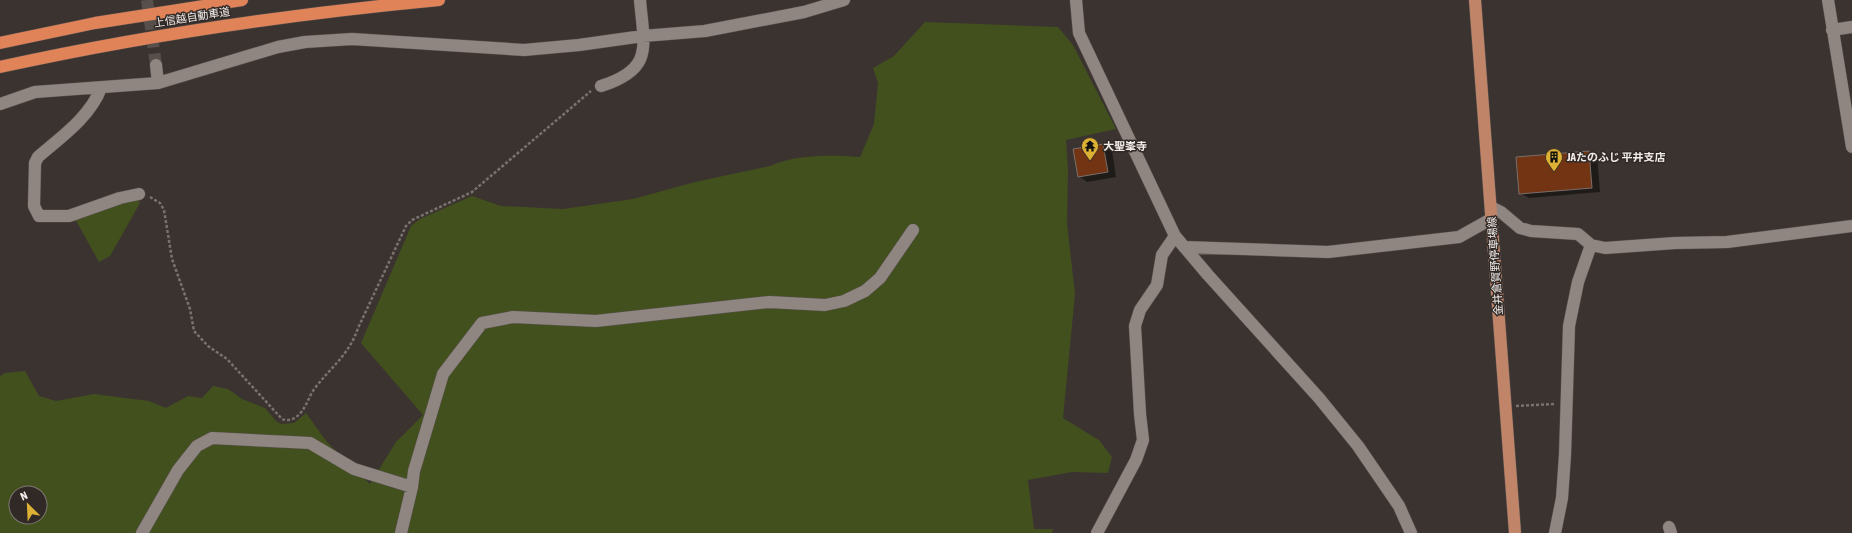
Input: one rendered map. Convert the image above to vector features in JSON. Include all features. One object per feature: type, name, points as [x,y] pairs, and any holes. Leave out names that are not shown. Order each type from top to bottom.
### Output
[{"type":"highway","name":"上信越自動車道","points":[[0,43],[102,22],[242,0]]},
{"type":"highway","name":"上信越自動車道","points":[[0,67],[100,46],[216,27],[362,8],[439,0]]},
{"type":"main road","name":"金井倉賀野停車場線","points":[[1474,0],[1515,533]]},
{"type":"street","points":[[601,86],[617,81],[634,70],[644,49],[640,0]]},
{"type":"street","points":[[0,104],[12,98],[35,92],[158,83],[278,47],[305,42],[352,39],[524,50],[579,45],[643,32],[705,31],[754,23],[804,12],[844,0]]},
{"type":"street","points":[[1076,0],[1079,33],[1175,236],[1319,398],[1353,440],[1399,506],[1411,533]]},
{"type":"street","points":[[1828,0],[1852,147]]},
{"type":"street","points":[[1832,30],[1852,27]]},
{"type":"street","points":[[156,64],[158,83]]},
{"type":"street","points":[[101,88],[91,107],[78,122],[38,157],[35,162],[35,211],[39,216],[70,216],[120,198],[139,194]]},
{"type":"street","points":[[1491,207],[1501,212],[1520,228],[1531,231],[1578,234],[1591,244],[1605,248],[1675,243],[1726,242],[1852,226]]},
{"type":"street","points":[[1184,247],[1328,252],[1459,237],[1491,219]]},
{"type":"street","points":[[401,533],[412,487],[414,471],[443,374],[482,323],[513,317],[596,321],[769,302],[825,305],[844,301],[865,290],[880,278],[913,230]]},
{"type":"street","points":[[1097,533],[1136,460],[1143,440],[1135,326],[1140,310],[1157,285],[1162,255],[1175,236]]},
{"type":"street","points":[[1555,533],[1562,498],[1568,403],[1570,320],[1578,282],[1591,244]]},
{"type":"street","points":[[142,533],[178,470],[197,446],[212,438],[310,443],[354,469],[412,487]]},
{"type":"path","points":[[139,194],[153,197],[160,203],[164,210],[172,259],[178,271],[190,309],[194,331],[208,346],[227,359],[282,419],[287,420],[296,418],[303,411],[314,389],[339,362],[354,341],[358,328],[406,226],[412,220],[472,192],[574,104],[601,86]]},
{"type":"path","points":[[1506,406],[1568,403]]},
{"type":"green space","points":[[925,22],[1058,27],[1073,45],[1116,129],[1066,140],[1068,169],[1067,223],[1075,294],[1063,418],[1099,440],[1112,457],[1108,473],[1072,472],[1028,480],[1034,529],[1053,529],[1052,533],[0,533],[0,376],[5,373],[25,371],[39,396],[56,401],[94,394],[149,401],[166,408],[188,396],[202,398],[213,386],[228,389],[242,399],[265,408],[276,421],[281,424],[294,423],[306,413],[327,442],[370,484],[396,442],[423,415],[361,343],[411,226],[420,219],[472,196],[501,206],[563,209],[633,199],[695,182],[770,166],[791,159],[814,156],[860,157],[874,124],[878,83],[873,68],[894,56]]},
{"type":"green space","points":[[138,198],[140,203],[110,256],[99,262],[74,217]]},
{"type":"building","name":"大聖峯寺","points":[[1103,144],[1108,172],[1078,177],[1073,149]]},
{"type":"building","name":"JAたのふじ 平井支店","points":[[1589,151],[1592,188],[1519,194],[1516,157]]},
{"type":"tunnel","points":[[147,0],[156,65]]},
{"type":"place","name":"大聖峯寺","points":[[1090,161]]},
{"type":"place","name":"JAたのふじ 平井支店","points":[[1554,172]]}]
